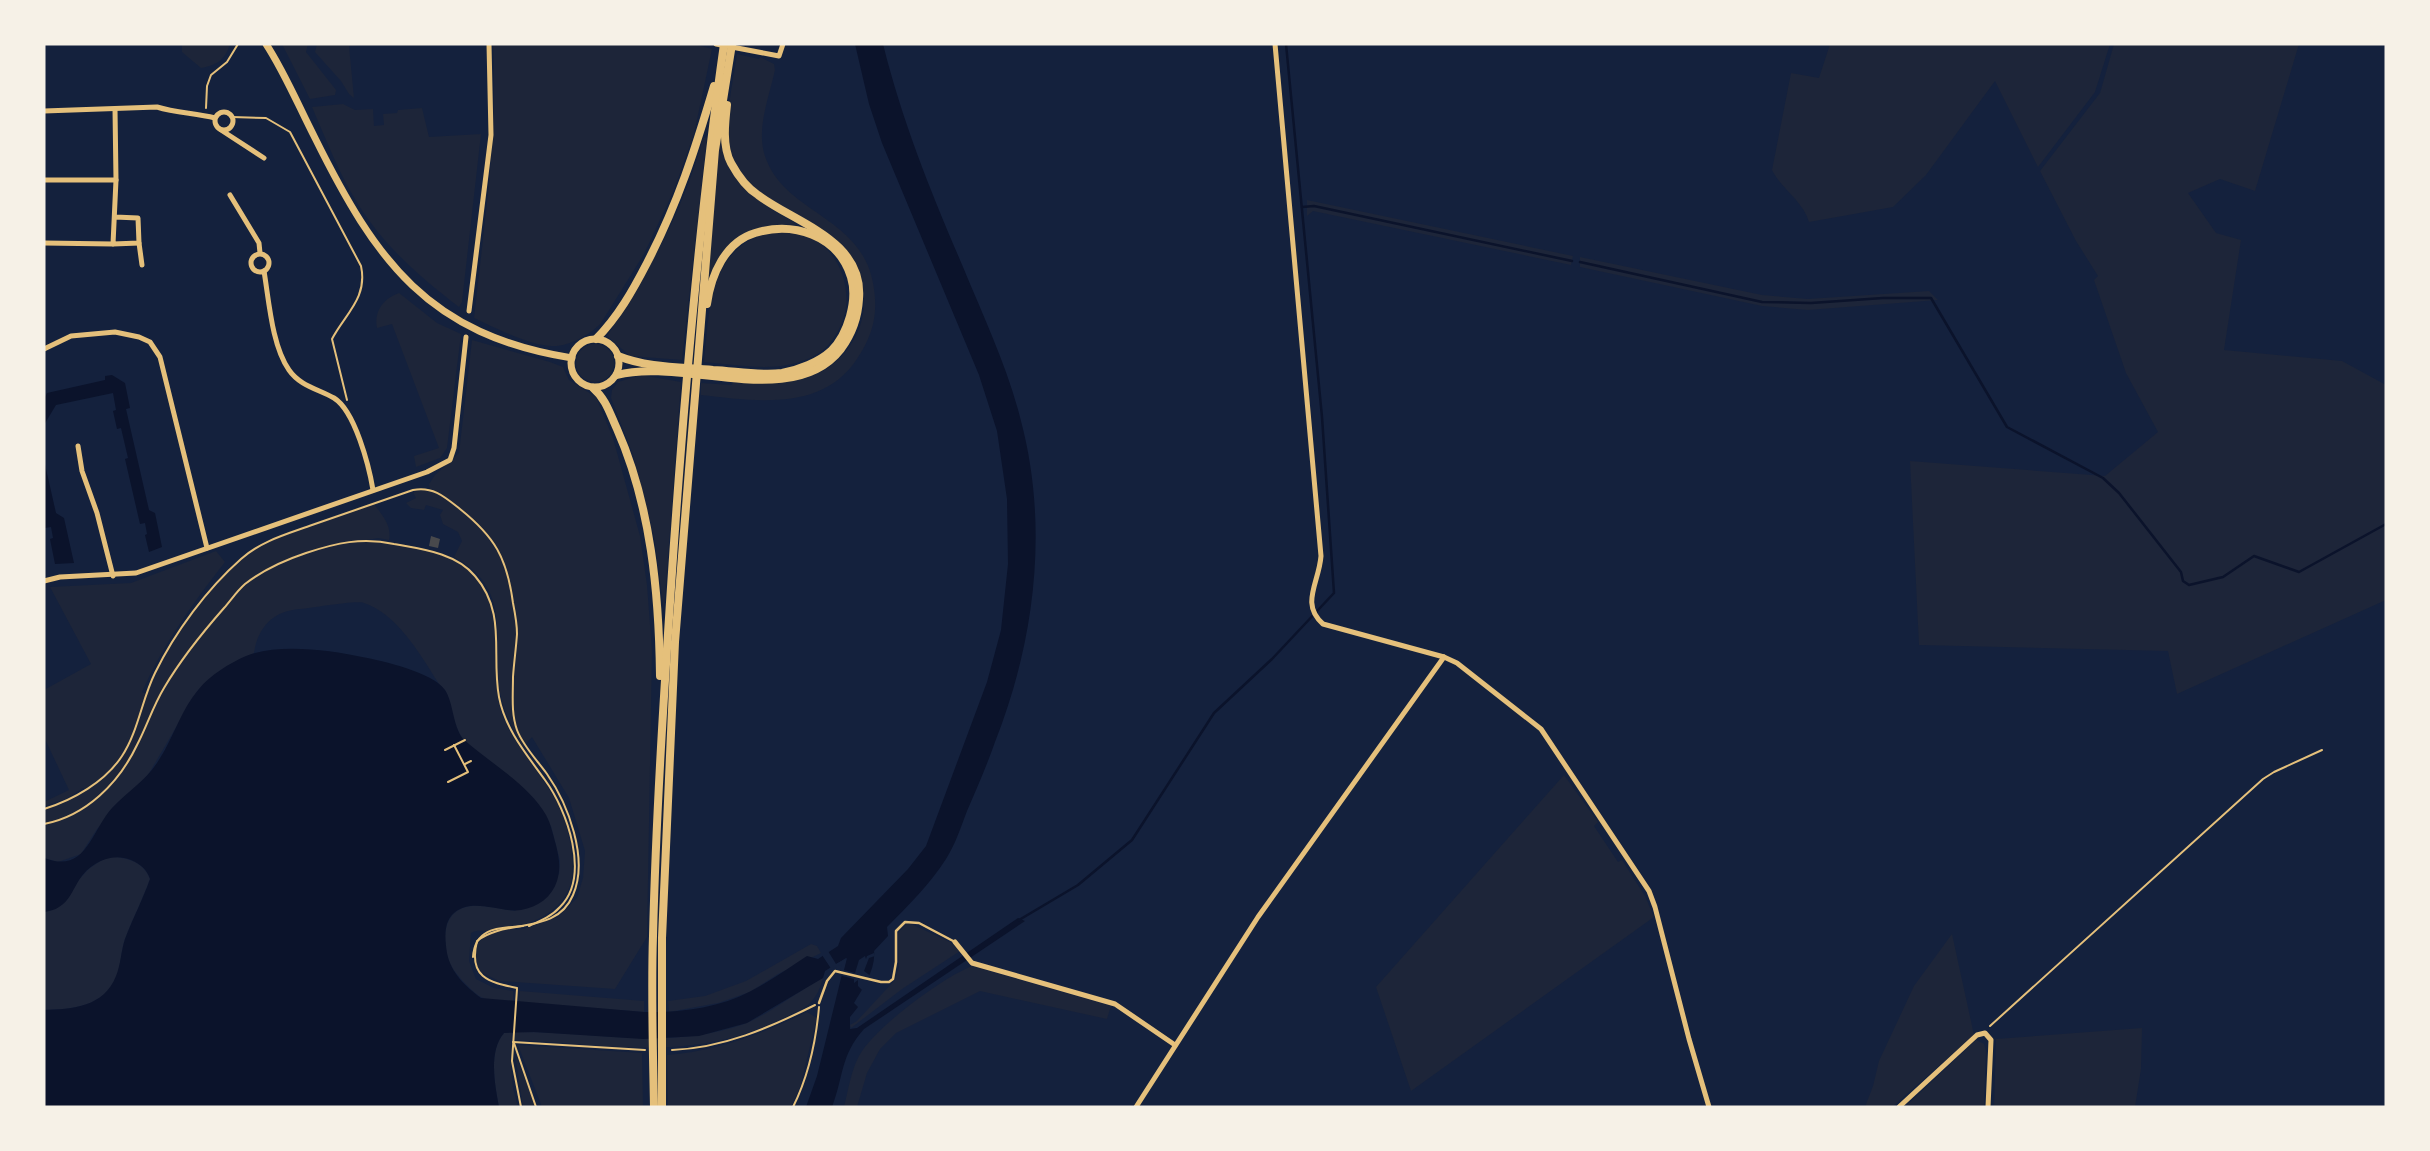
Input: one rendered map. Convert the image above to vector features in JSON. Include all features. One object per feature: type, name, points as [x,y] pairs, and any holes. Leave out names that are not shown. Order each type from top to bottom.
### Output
[{"type":"highway","points":[[661,743],[680,450],[709,149],[724,44]]},
{"type":"highway","points":[[662,1107],[657,938],[675,642],[715,150],[733,44]]},
{"type":"highway","points":[[617,375],[655,368],[783,378],[806,373],[825,365],[841,349],[858,314],[860,294],[856,275],[848,258],[835,244],[757,195],[741,179],[729,160],[725,136],[733,44]]},
{"type":"highway","points":[[596,339],[610,325],[632,292],[678,199],[723,57]]},
{"type":"highway","points":[[697,359],[712,280],[720,260],[735,245],[750,234],[770,228],[789,227],[821,240],[839,255],[851,276],[853,297],[850,318],[832,349],[821,359],[782,373],[731,374]]},
{"type":"highway","points":[[618,356],[655,368]]},
{"type":"highway","points":[[593,388],[603,398],[627,452],[650,542],[660,617],[661,743],[654,1107]]},
{"type":"main road","points":[[266,44],[357,218],[398,273],[440,308],[488,336],[544,354],[572,358]]},
{"type":"main road","points":[[596,339],[610,344],[618,356],[619,369],[607,385],[593,388],[578,381],[573,374],[572,358],[578,346],[596,339]]},
{"type":"street","points":[[469,312],[491,135],[489,44]]},
{"type":"street","points":[[716,44],[779,55],[783,44]]},
{"type":"street","points":[[1275,44],[1321,556],[1320,572],[1310,604],[1314,616],[1323,624],[1444,657],[1457,663],[1541,729],[1644,883],[1655,907],[1709,1107]]},
{"type":"street","points":[[44,111],[157,107],[215,118]]},
{"type":"street","points":[[113,244],[115,109]]},
{"type":"street","points":[[215,118],[222,112],[232,117],[232,126],[221,130]]},
{"type":"street","points":[[215,118],[216,127],[264,158]]},
{"type":"street","points":[[44,180],[116,180]]},
{"type":"street","points":[[230,195],[259,243],[260,253]]},
{"type":"street","points":[[115,217],[138,218],[142,265]]},
{"type":"street","points":[[44,243],[139,243]]},
{"type":"street","points":[[260,253],[269,261],[264,271],[257,272],[250,265],[252,256],[260,253]]},
{"type":"street","points":[[264,271],[276,337],[287,368],[295,378],[310,388],[337,399],[347,410],[371,476],[373,490]]},
{"type":"street","points":[[44,349],[71,336],[115,332],[150,342],[160,357],[207,548]]},
{"type":"street","points":[[44,581],[60,577],[136,573],[427,472],[450,460],[454,448],[466,337]]},
{"type":"street","points":[[78,446],[82,471],[97,513],[113,576]]},
{"type":"street","points":[[1136,1107],[1258,917],[1444,657]]},
{"type":"street","points":[[955,942],[971,962],[1115,1004],[1175,1045]]},
{"type":"street","points":[[1899,1107],[1977,1035],[1985,1032],[1991,1041],[1988,1107]]},
{"type":"lane","points":[[819,1003],[827,981],[835,971],[881,982],[893,979],[896,972],[896,931],[905,922],[919,923],[955,942]]},
{"type":"path","points":[[206,116],[207,86],[211,75],[227,62],[238,44]]},
{"type":"path","points":[[232,117],[266,118],[290,132],[361,266],[363,281],[358,299],[332,339],[351,418]]},
{"type":"path","points":[[44,808],[64,803],[85,790],[103,777],[122,756],[154,675],[170,648],[201,602],[246,554],[269,540],[413,490],[436,491],[479,525],[498,547],[505,562],[516,623],[513,709],[517,730],[560,793],[574,835],[577,878],[573,895],[564,908],[553,917],[531,926],[491,932],[477,942],[474,958],[482,976],[492,983],[517,988]]},
{"type":"path","points":[[44,824],[74,815],[95,800],[118,776],[137,745],[158,698],[180,662],[249,582],[293,558],[345,542],[379,541],[443,555],[458,561],[471,571],[491,600],[495,614],[497,672],[502,708],[522,748],[559,803],[574,850],[572,885],[561,907],[529,926],[489,931],[475,941],[472,958],[481,976],[491,984],[517,988]]},
{"type":"path","points":[[445,750],[466,740]]},
{"type":"path","points":[[448,782],[468,772],[454,746]]},
{"type":"path","points":[[1985,1032],[2263,779],[2322,751]]},
{"type":"path","points":[[464,765],[471,761]]},
{"type":"path","points":[[517,988],[513,1042],[514,1079],[521,1107]]},
{"type":"path","points":[[793,1107],[803,1087],[818,1025],[819,1003]]},
{"type":"path","points":[[513,1042],[536,1107]]},
{"type":"shaded area","points":[[182,44],[230,44],[220,61],[201,68],[182,52]]},
{"type":"shaded area","points":[[282,44],[308,44],[306,52],[336,90],[335,95],[310,99]]},
{"type":"shaded area","points":[[317,44],[376,44],[349,46],[354,98],[315,52]]},
{"type":"shaded area","points":[[493,44],[694,44],[712,49],[694,134],[674,190],[644,254],[601,323],[585,336],[565,345],[533,343],[474,318],[492,147]]},
{"type":"shaded area","points":[[855,44],[883,44],[918,157],[1002,362],[1016,401],[1030,461],[1036,543],[1034,583],[1020,664],[989,759],[946,859],[926,886],[887,927],[888,936],[874,951],[871,971],[854,1003],[858,1007],[850,1017],[850,1029],[857,1028],[1018,918],[1025,921],[864,1029],[846,1057],[832,1107],[806,1107],[817,1076],[846,958],[825,971],[823,978],[747,1023],[699,1036],[643,1039],[534,1032],[504,1033],[494,1059],[499,1107],[44,1107],[44,1010],[66,1009],[86,1004],[96,1000],[111,986],[118,971],[125,939],[150,879],[140,865],[123,858],[109,858],[95,864],[84,874],[62,905],[44,912],[44,858],[58,861],[78,856],[112,808],[157,763],[192,698],[204,684],[227,666],[259,652],[304,649],[335,652],[394,664],[430,678],[445,690],[463,739],[529,793],[546,815],[559,859],[557,881],[548,896],[539,904],[521,910],[478,906],[461,908],[448,921],[446,943],[452,967],[464,984],[481,998],[644,1012],[671,1012],[726,1002],[758,987],[807,956],[818,959],[838,946],[841,938],[908,869],[926,846],[987,682],[1001,630],[1008,564],[1007,499],[997,431],[979,375],[882,143],[869,104]]},
{"type":"shaded area","points":[[1830,44],[2110,44],[2095,92],[2038,167],[1995,81],[1926,175],[1893,207],[1809,222],[1802,208],[1772,170],[1791,73],[1819,78]]},
{"type":"shaded area","points":[[2114,44],[2299,44],[2255,191],[2220,179],[2188,193],[2216,233],[2241,240],[2224,350],[2342,361],[2386,385],[2386,600],[2177,694],[2168,651],[1919,645],[1910,461],[2105,476],[2158,432],[2126,373],[2094,280],[2098,276],[2076,241],[2040,171],[2100,93]]},
{"type":"shaded area","points":[[737,54],[759,59],[760,57],[774,64],[762,137],[766,159],[776,178],[790,193],[841,231],[856,246],[868,265],[874,289],[873,326],[857,359],[842,376],[825,388],[786,399],[701,395],[701,383],[732,385],[733,381],[782,382],[812,376],[825,369],[838,360],[857,334],[863,313],[863,291],[855,266],[842,247],[824,232],[764,195],[746,180],[733,159],[728,122]]},
{"type":"shaded area","points":[[343,104],[355,110],[373,109],[374,126],[384,125],[383,114],[422,108],[429,137],[481,134],[462,302],[459,307],[391,247],[351,193],[312,107]]},
{"type":"shaded area","points":[[721,128],[725,154],[736,176],[753,195],[797,225],[766,227],[742,236],[723,254],[708,280]]},
{"type":"shaded area","points":[[707,137],[682,360],[630,356],[607,336],[637,289],[663,240],[686,190],[703,138]]},
{"type":"shaded area","points":[[1307,200],[1573,256],[1571,265],[1313,211],[1307,216]]},
{"type":"shaded area","points":[[789,232],[808,236],[821,244],[838,265],[846,290],[846,304],[844,317],[835,337],[818,354],[787,365],[760,367],[704,362],[710,306],[721,271],[731,256],[744,244],[762,235]]},
{"type":"shaded area","points":[[1580,257],[1762,295],[1808,299],[1929,291],[1938,300],[1808,310],[1762,306],[1580,267]]},
{"type":"shaded area","points":[[399,293],[437,323],[461,334],[447,448],[440,458],[416,467],[414,456],[439,448],[392,324],[377,328],[376,322],[381,306]]},
{"type":"shaded area","points":[[472,340],[563,367],[569,380],[596,397],[613,438],[640,536],[652,651],[647,937],[615,989],[499,981],[481,972],[476,962],[478,942],[488,935],[502,930],[523,929],[558,917],[577,898],[583,878],[585,851],[569,798],[532,737],[523,747],[505,710],[498,677],[497,619],[486,585],[454,557],[462,541],[458,532],[443,524],[440,515],[443,510],[426,505],[424,510],[411,508],[406,503],[416,498],[413,492],[430,489],[429,484],[435,475],[459,453]]},
{"type":"shaded area","points":[[595,344],[608,350],[614,363],[608,376],[595,382],[582,376],[576,363],[582,350]]},
{"type":"shaded area","points":[[112,375],[125,383],[130,408],[126,409],[149,510],[155,513],[162,547],[149,552],[145,523],[140,524],[125,459],[128,458],[121,428],[117,429],[113,393],[56,405],[44,425],[44,399],[47,393],[105,380],[105,376]]},
{"type":"shaded area","points":[[641,375],[681,382],[664,611],[654,537],[633,455],[611,398],[612,390],[618,382]]},
{"type":"shaded area","points":[[44,460],[56,513],[64,518],[74,563],[55,564],[50,539],[53,538],[51,527],[45,528],[44,523]]},
{"type":"shaded area","points":[[374,504],[388,525],[390,535],[389,540],[367,540],[404,545],[454,559],[464,565],[482,585],[494,614],[496,681],[502,714],[513,737],[555,799],[568,832],[572,858],[571,881],[561,901],[544,916],[522,925],[471,933],[469,961],[476,979],[494,988],[513,991],[513,1002],[481,997],[473,991],[451,965],[445,935],[450,919],[462,908],[482,906],[515,911],[559,874],[560,861],[551,826],[463,739],[446,692],[407,636],[387,616],[364,603],[290,610],[268,622],[259,635],[254,653],[231,664],[198,690],[148,775],[97,829],[81,854],[58,862],[44,858],[44,809],[64,803],[85,789],[44,806],[44,802],[69,790],[44,737],[44,690],[91,664],[50,587],[131,583],[216,551],[225,562],[169,641],[142,692],[146,694],[195,610],[245,554],[267,541]]},
{"type":"shaded area","points":[[1564,775],[1598,822],[1594,826],[1618,862],[1622,860],[1645,896],[1654,917],[1411,1091],[1376,987]]},
{"type":"shaded area","points":[[107,857],[133,861],[143,868],[150,879],[125,939],[117,976],[96,1000],[66,1009],[44,1010],[44,912],[64,902],[86,871]]},
{"type":"shaded area","points":[[909,923],[950,942],[960,951],[902,989],[851,1028],[850,1025],[857,1021],[895,980],[899,967],[898,933]]},
{"type":"shaded area","points":[[1952,934],[1974,1035],[1892,1107],[1865,1107],[1879,1061],[1914,986]]},
{"type":"shaded area","points":[[811,944],[817,946],[821,953],[778,974],[750,992],[718,1003],[669,1012],[668,1001],[705,996],[746,981]]},
{"type":"shaded area","points":[[972,966],[1111,1006],[1107,1019],[980,991],[896,1033],[880,1049],[867,1073],[857,1107],[844,1107],[854,1068],[867,1045],[910,1005],[944,981]]},
{"type":"shaded area","points":[[823,978],[812,1001],[802,1009],[746,1033],[713,1042],[649,1048],[515,1040],[515,1032],[659,1038],[716,1032],[754,1019]]},
{"type":"shaded area","points":[[520,991],[644,1001],[644,1012],[519,1003]]},
{"type":"shaded area","points":[[807,1012],[817,1018],[800,1087],[791,1107],[668,1107],[667,1055],[704,1050],[739,1040]]},
{"type":"shaded area","points":[[2142,1028],[2141,1069],[2135,1107],[1994,1107],[1996,1039]]},
{"type":"shaded area","points":[[512,1032],[510,1057],[518,1107],[499,1107],[494,1059],[504,1033]]},
{"type":"shaded area","points":[[1976,1040],[1984,1044],[1986,1051],[1984,1107],[1905,1107]]},
{"type":"shaded area","points":[[518,1045],[642,1053],[643,1107],[542,1107]]},
{"type":"shaded area","points":[[515,1054],[534,1101],[535,1107],[523,1107]]},
{"type":"pier","points":[[828,951],[836,964],[847,958],[844,970],[855,973],[859,960],[874,953],[875,956],[869,958],[864,971],[872,977],[867,987],[862,990],[858,986],[858,980],[854,983],[854,979],[839,975],[842,964],[832,970],[822,955]]},
{"type":"building","points":[[431,536],[440,539],[438,548],[429,546]]},
{"type":"waterway","points":[[1019,920],[1078,885],[1132,840],[1214,713],[1272,659],[1334,593],[1322,417],[1286,44]]},
{"type":"waterway","points":[[1302,207],[1314,206],[1572,261]]},
{"type":"waterway","points":[[1580,262],[1762,302],[1811,303],[1931,298],[2007,427],[2103,478],[2119,493],[2181,572],[2183,581],[2189,585],[2223,577],[2254,556],[2299,572],[2386,524]]}]
